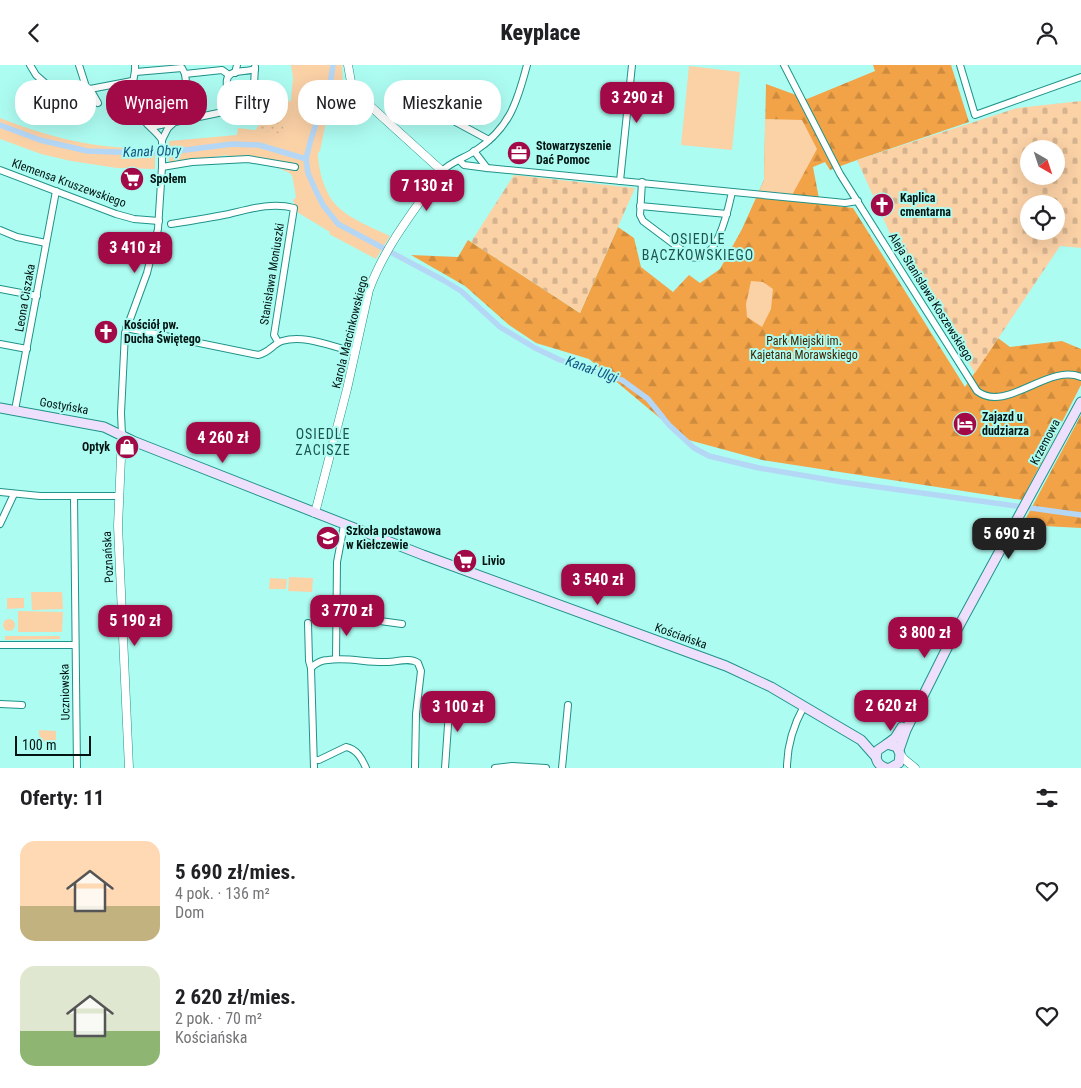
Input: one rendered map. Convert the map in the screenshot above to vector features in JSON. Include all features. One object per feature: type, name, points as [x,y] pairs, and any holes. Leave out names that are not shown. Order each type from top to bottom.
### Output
[{"type":"main road","name":"Krzemowa","points":[[948,646],[1081,402]]},
{"type":"main road","name":"Gostyńska","points":[[0,408],[100,426],[133,441],[315,513]]},
{"type":"main road","name":"Kościańska","points":[[315,513],[726,666],[758,680],[861,740],[873,752],[877,762]]},
{"type":"main road","points":[[948,646],[934,678],[906,730],[900,752],[900,760],[890,768],[880,765],[877,762],[878,750],[895,738],[900,731],[929,675],[948,646]]},
{"type":"main road","name":"Kościańska","points":[[861,740],[878,745],[885,744]]},
{"type":"main road","points":[[885,744],[894,745],[900,752]]},
{"type":"street","points":[[30,65],[42,80]]},
{"type":"street","points":[[79,65],[84,80]]},
{"type":"street","points":[[228,80],[237,65]]},
{"type":"street","points":[[348,65],[351,82],[357,94],[442,171],[489,140],[506,122],[513,111],[527,65]]},
{"type":"street","points":[[620,181],[632,65]]},
{"type":"street","name":"Aleja Stanisława Koszewskiego","points":[[784,65],[823,141],[858,201],[970,381],[979,392],[990,397],[999,397],[1059,375],[1071,374],[1081,377]]},
{"type":"street","points":[[960,65],[975,115],[1081,77]]},
{"type":"street","points":[[186,73],[222,70],[232,74],[250,71],[255,67]]},
{"type":"street","points":[[254,80],[255,67]]},
{"type":"street","points":[[132,80],[136,68],[182,68],[186,73],[187,80]]},
{"type":"street","points":[[159,125],[151,127],[162,141]]},
{"type":"street","points":[[122,435],[121,413],[126,328],[150,264],[159,221],[162,141],[171,125]]},
{"type":"street","points":[[461,125],[489,140]]},
{"type":"street","points":[[474,151],[487,168]]},
{"type":"street","points":[[162,165],[248,159],[295,167]]},
{"type":"street","points":[[458,160],[464,165],[487,168],[845,203],[858,201]]},
{"type":"street","name":"Klemensa Kruszewskiego","points":[[0,170],[122,216],[159,221]]},
{"type":"street","name":"Karola Marcinkowskiego","points":[[315,513],[369,290],[392,241],[442,171]]},
{"type":"street","points":[[642,183],[640,215],[643,221],[696,259],[709,252],[726,221],[732,192]]},
{"type":"street","name":"Leona Ciszaka","points":[[15,410],[56,191]]},
{"type":"street","name":"Stanisława Moniuszki","points":[[171,224],[267,206],[285,205],[294,208],[274,335],[278,343]]},
{"type":"street","points":[[640,206],[727,214]]},
{"type":"street","points":[[0,230],[17,237],[46,243]]},
{"type":"street","points":[[0,289],[37,296]]},
{"type":"street","points":[[126,328],[258,355],[267,352],[278,343],[299,338],[355,353]]},
{"type":"street","points":[[0,344],[27,349]]},
{"type":"street","name":"Poznańska","points":[[122,435],[118,496],[118,536],[129,768]]},
{"type":"street","points":[[0,492],[14,494],[118,496]]},
{"type":"street","points":[[0,524],[14,494]]},
{"type":"street","name":"Uczniowska","points":[[74,496],[77,768]]},
{"type":"street","points":[[336,659],[336,562],[344,525]]},
{"type":"street","points":[[336,615],[402,624]]},
{"type":"street","points":[[308,623],[314,768]]},
{"type":"street","points":[[0,645],[75,645]]},
{"type":"street","points":[[311,668],[318,662],[336,659],[375,663],[411,660],[418,663],[421,671],[416,714],[415,768]]},
{"type":"street","points":[[445,768],[450,697]]},
{"type":"street","points":[[0,704],[22,705]]},
{"type":"street","points":[[562,768],[568,705]]},
{"type":"street","points":[[787,768],[787,750],[795,723],[804,706]]},
{"type":"street","points":[[314,760],[319,760],[346,747],[350,747],[359,755],[366,768]]},
{"type":"street","points":[[900,752],[904,759],[915,768]]},
{"type":"street","points":[[495,768],[546,768]]},
{"type":"street","points":[[890,768],[907,768]]},
{"type":"green space","points":[[291,65],[342,65],[343,80],[298,80],[298,125],[325,125],[318,153],[319,167],[323,182],[333,202],[356,220],[390,236],[376,259],[329,234],[330,232],[297,212],[293,200],[296,197],[292,175],[285,171],[270,165],[228,164],[227,155],[170,164],[169,162],[169,141],[237,135],[238,128],[285,134],[283,125],[288,125],[288,102],[291,100],[293,78]]},
{"type":"green space","name":"Park Miejski im. Kajetana Morawskiego","points":[[873,65],[951,65],[969,122],[830,170],[825,162],[813,167],[820,204],[853,208],[965,387],[998,338],[1010,347],[1062,341],[1081,349],[1081,385],[1022,500],[762,460],[685,439],[589,359],[536,343],[509,325],[465,286],[411,255],[458,257],[468,240],[580,313],[618,227],[634,238],[641,267],[673,292],[689,275],[700,283],[720,269],[742,229],[764,180],[766,84],[807,99],[875,71]]},
{"type":"green space","points":[[689,66],[740,72],[732,150],[681,145]]},
{"type":"green space","points":[[1081,101],[1081,248],[1060,246],[975,373],[911,268],[906,269],[857,160],[1017,108]]},
{"type":"green space","points":[[0,118],[15,123],[15,125],[57,137],[96,145],[136,148],[155,147],[155,169],[117,168],[71,161],[41,154],[0,139]]},
{"type":"green space","points":[[765,119],[802,120],[817,149],[791,197],[758,194],[764,180]]},
{"type":"green space","points":[[283,125],[286,135],[255,131],[258,126]]},
{"type":"green space","points":[[514,175],[635,188],[580,313],[471,242]]},
{"type":"green space","points":[[751,281],[763,282],[773,289],[771,309],[762,327],[747,317],[746,304]]},
{"type":"green space","points":[[1081,415],[1081,528],[1025,525],[1025,520]]},
{"type":"green space","points":[[289,577],[313,578],[312,592],[288,591]]},
{"type":"green space","points":[[270,578],[287,579],[286,589],[269,589]]},
{"type":"green space","points":[[31,592],[62,592],[63,609],[32,610]]},
{"type":"green space","points":[[7,598],[24,598],[24,608],[7,609]]},
{"type":"green space","points":[[18,611],[63,612],[62,632],[18,632]]},
{"type":"green space","points":[[7,619],[11,619],[15,625],[11,631],[7,631],[3,627],[3,623]]},
{"type":"green space","points":[[5,636],[60,636],[60,639],[5,640]]},
{"type":"green space","points":[[39,730],[56,731],[56,742],[40,742]]},
{"type":"waterway","name":"Kanał Ulgi","points":[[333,65],[331,79],[306,159],[308,173],[315,189],[323,205],[338,224],[461,291],[500,327],[535,348],[560,360],[622,380],[648,399],[669,425],[694,448],[709,456],[759,468],[842,482],[1081,515]]},
{"type":"waterway","name":"Kanał Obry","points":[[0,125],[40,140],[87,151],[170,152],[232,144],[259,145],[306,159]]},
{"type":"place","name":"Stowarzyszenie Dać Pomoc","points":[[519,153]]},
{"type":"place","name":"Społem","points":[[132,179]]},
{"type":"place","name":"Kaplica cmentarna","points":[[882,205]]},
{"type":"place","name":"Kościół pw. Ducha Świętego","points":[[106,332]]},
{"type":"place","name":"Zajazd u dudziarza","points":[[965,424]]},
{"type":"place","name":"Optyk","points":[[127,447]]},
{"type":"place","name":"Szkoła podstawowa w Kiełczewie","points":[[328,538]]},
{"type":"place","name":"Livio","points":[[465,561]]},
{"type":"district","name":"OSIEDLE BĄCZKOWSKIEGO","points":[[698,247]]},
{"type":"district","name":"OSIEDLE ZACISZE","points":[[323,442]]}]
